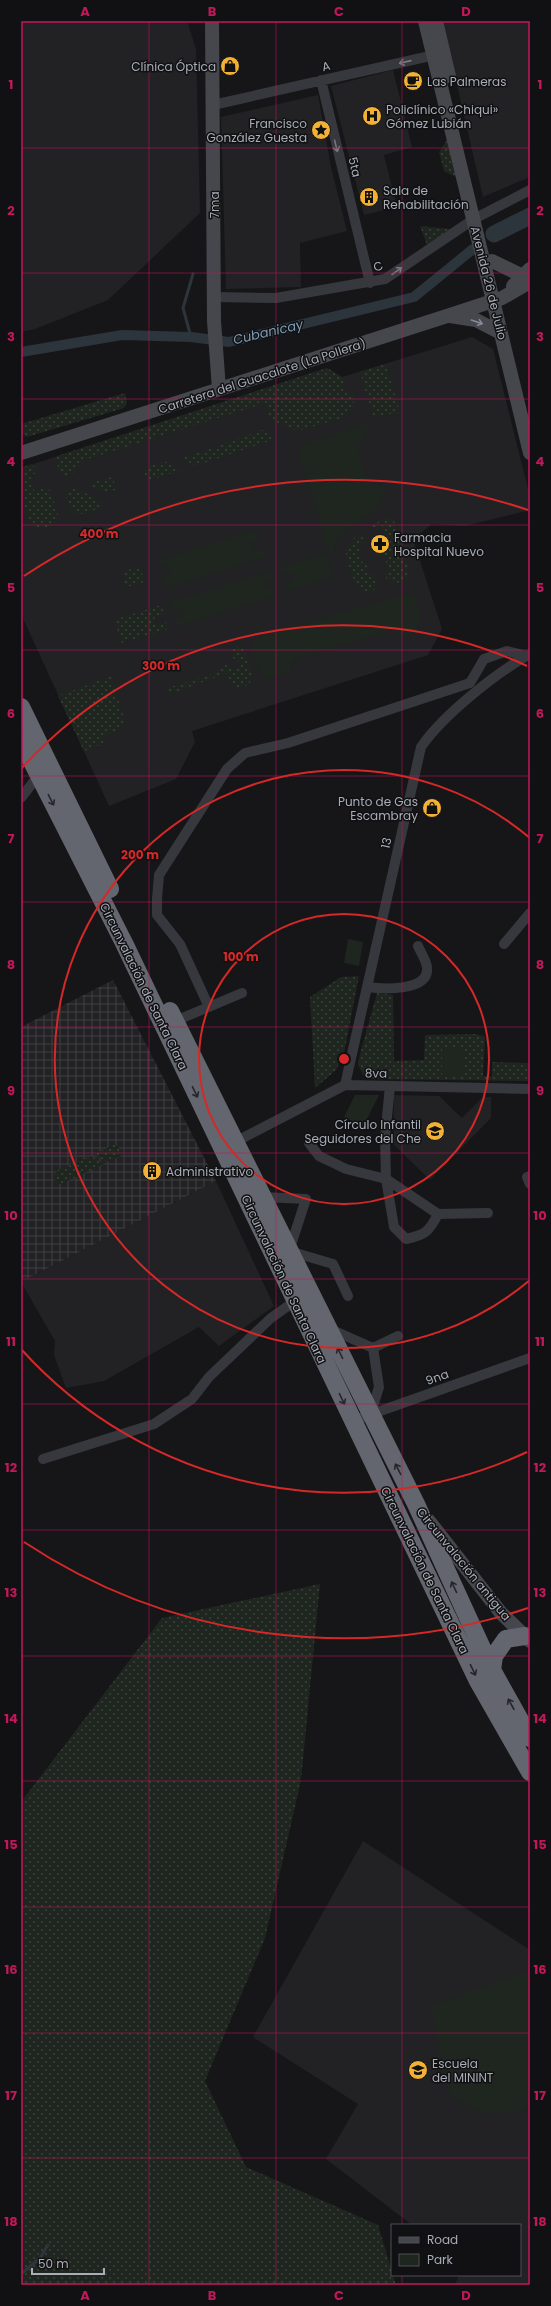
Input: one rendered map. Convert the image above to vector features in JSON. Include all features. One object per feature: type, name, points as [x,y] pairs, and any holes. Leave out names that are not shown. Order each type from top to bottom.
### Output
[{"type":"highway","name":"Circunvalación de Santa Clara","points":[[21,707],[43,769],[142,968],[295,1301],[352,1421],[478,1680],[530,1772]]},
{"type":"highway","name":"Circunvalación de Santa Clara","points":[[21,740],[43,769]]},
{"type":"highway","name":"Circunvalación de Santa Clara","points":[[142,968],[175,1021],[416,1504],[492,1670],[530,1738]]},
{"type":"highway","points":[[492,1670],[494,1656],[506,1639],[527,1639]]},
{"type":"main road","name":"7ma","points":[[212,21],[214,321],[219,389]]},
{"type":"main road","name":"Avenida 26 de Julio","points":[[425,21],[438,54],[487,258],[530,413]]},
{"type":"main road","name":"Avenida 26 de Julio","points":[[436,21],[438,54]]},
{"type":"main road","points":[[450,315],[476,300],[483,288],[487,258],[528,276]]},
{"type":"main road","name":"Carretera del Guacalote (La Pollera)","points":[[21,453],[498,299],[528,276]]},
{"type":"main road","name":"Avenida 26 de Julio","points":[[498,299],[502,333],[530,453]]},
{"type":"main road","points":[[450,315],[476,320],[502,333]]},
{"type":"main road","name":"Circunvalación antigua","points":[[416,1504],[500,1612],[527,1639]]},
{"type":"street","name":"A","points":[[213,105],[438,54]]},
{"type":"street","name":"5ta","points":[[321,80],[370,283]]},
{"type":"street","name":"C","points":[[214,297],[276,298],[370,283],[385,279],[421,254],[478,222],[530,190]]},
{"type":"street","points":[[209,1007],[180,944],[157,915],[156,899],[159,875],[227,769],[245,753],[288,743],[470,684],[484,659],[507,651],[529,655]]},
{"type":"street","name":"13","points":[[345,1085],[421,747],[432,730],[448,716],[529,655]]},
{"type":"street","points":[[21,798],[43,769]]},
{"type":"street","points":[[504,944],[530,913]]},
{"type":"street","points":[[367,987],[392,990],[406,987],[418,981],[425,975],[427,967],[418,946]]},
{"type":"street","points":[[175,1021],[242,993]]},
{"type":"street","name":"8va","points":[[235,1142],[345,1085],[530,1089]]},
{"type":"street","points":[[390,1086],[385,1137],[386,1179],[394,1227],[406,1238],[420,1236],[430,1229],[438,1214]]},
{"type":"street","points":[[309,1143],[319,1156],[346,1170],[386,1179],[438,1214],[488,1213]]},
{"type":"street","points":[[530,1176],[527,1177],[530,1184]]},
{"type":"street","points":[[263,1197],[306,1199],[289,1251],[333,1264],[348,1296]]},
{"type":"street","points":[[43,1459],[154,1424],[192,1399],[209,1377],[271,1318],[295,1301]]},
{"type":"street","points":[[328,1328],[374,1348]]},
{"type":"street","points":[[374,1348],[398,1336]]},
{"type":"street","points":[[371,1414],[379,1387],[374,1348]]},
{"type":"street","name":"9na","points":[[352,1421],[530,1358]]},
{"type":"shaded area","points":[[21,21],[187,21],[196,49],[200,213],[108,300],[35,329],[21,332]]},
{"type":"shaded area","points":[[442,21],[530,21],[530,177],[483,197]]},
{"type":"shaded area","name":"Policlínico «Chiqui» Gómez Lubián","points":[[393,70],[412,147],[384,155],[397,207],[364,215],[331,86]]},
{"type":"shaded area","points":[[318,95],[331,167],[347,231],[300,243],[301,287],[226,289],[221,117]]},
{"type":"shaded area","points":[[472,337],[493,349],[530,497],[530,510],[465,526],[432,524],[413,539],[442,629],[428,655],[192,731],[195,742],[176,779],[109,806],[21,614],[21,468],[327,368],[342,377]]},
{"type":"shaded area","points":[[113,980],[216,1181],[21,1282],[21,1027]]},
{"type":"shaded area","name":"Círculo Infantil Seguidores del Che","points":[[394,1095],[439,1096],[462,1118],[483,1097],[491,1097],[491,1118],[430,1180],[393,1144]]},
{"type":"shaded area","points":[[216,1181],[274,1306],[219,1346],[199,1327],[104,1381],[66,1388],[54,1355],[55,1341],[21,1282]]},
{"type":"shaded area","name":"Escuela del MININT","points":[[363,1841],[530,1950],[530,2285],[455,2285],[459,2276],[521,2276],[521,2224],[411,2224],[326,2159],[358,2104],[253,2037]]},
{"type":"green space","points":[[447,140],[456,177],[444,171],[439,152]]},
{"type":"green space","points":[[420,226],[451,229],[427,245]]},
{"type":"green space","points":[[386,364],[400,413],[373,416],[360,372]]},
{"type":"green space","points":[[327,368],[342,377],[346,393],[353,391],[354,406],[345,417],[301,430],[291,429],[270,419],[267,415],[269,402],[81,461],[73,474],[65,476],[58,470],[57,456]]},
{"type":"green space","points":[[125,393],[127,403],[124,408],[27,437],[21,434],[21,424]]},
{"type":"green space","points":[[366,424],[368,430],[358,448],[368,483],[385,486],[384,496],[379,508],[342,534],[335,542],[333,554],[330,555],[297,447]]},
{"type":"green space","points":[[263,430],[273,435],[275,439],[195,466],[182,458]]},
{"type":"green space","points":[[166,462],[182,470],[147,481],[143,468]]},
{"type":"green space","points":[[31,464],[37,469],[37,473],[30,475],[34,491],[45,488],[50,490],[58,514],[55,523],[45,528],[38,528],[33,525],[29,519],[24,501],[21,468]]},
{"type":"green space","points":[[113,477],[116,490],[103,492],[90,485],[93,481]]},
{"type":"green space","points":[[72,487],[94,497],[105,507],[81,514],[72,513],[66,496],[67,490]]},
{"type":"green space","points":[[384,518],[392,519],[395,523],[409,571],[407,579],[397,583],[387,580],[385,575],[389,574],[391,570],[387,568],[389,565],[386,563],[387,559],[376,553],[389,549],[382,525],[368,529]]},
{"type":"green space","points":[[257,530],[259,539],[251,542],[254,551],[262,549],[265,557],[165,588],[161,576],[171,573],[168,564],[159,566],[157,561]]},
{"type":"green space","points":[[356,536],[361,536],[364,539],[359,550],[362,551],[360,555],[363,557],[361,561],[368,567],[366,571],[376,577],[377,584],[375,589],[371,592],[360,588],[356,583],[348,562],[345,550]]},
{"type":"green space","points":[[326,553],[333,576],[288,591],[285,584],[294,581],[292,573],[283,575],[280,567]]},
{"type":"green space","points":[[140,566],[144,582],[126,587],[122,572]]},
{"type":"green space","points":[[269,571],[272,579],[265,582],[267,589],[274,588],[276,595],[176,627],[174,619],[184,616],[182,608],[172,611],[169,603]]},
{"type":"green space","points":[[408,593],[415,597],[420,615],[419,626],[411,634],[404,636],[398,628],[292,660],[290,672],[268,679],[261,675],[255,661],[253,651],[254,642],[257,638]]},
{"type":"green space","points":[[161,605],[164,614],[154,617],[157,625],[166,622],[168,629],[122,643],[114,620]]},
{"type":"green space","points":[[236,646],[244,649],[252,676],[249,685],[233,689],[227,673],[170,694],[168,688],[216,673],[224,664],[233,670],[236,665],[240,668],[242,664],[232,657],[231,652]]},
{"type":"green space","points":[[111,676],[125,722],[121,729],[105,735],[105,743],[84,751],[58,696]]},
{"type":"green space","points":[[348,939],[363,942],[359,966],[344,963]]},
{"type":"green space","points":[[359,976],[344,1053],[336,1070],[315,1088],[310,997],[341,977]]},
{"type":"green space","points":[[377,993],[393,995],[394,1061],[424,1060],[425,1035],[476,1034],[485,1037],[483,1076],[492,1076],[492,1062],[530,1063],[530,1081],[374,1079],[364,1076],[358,1065]]},
{"type":"green space","points":[[442,1048],[465,1049],[465,1075],[442,1075]]},
{"type":"green space","points":[[355,1095],[379,1095],[363,1127],[344,1117]]},
{"type":"green space","points":[[115,1144],[121,1150],[121,1156],[107,1162],[94,1154]]},
{"type":"green space","points":[[91,1156],[105,1164],[82,1174],[76,1163]]},
{"type":"green space","points":[[72,1163],[79,1176],[60,1184],[56,1183],[53,1178],[56,1171]]},
{"type":"green space","points":[[320,1584],[301,1780],[265,1938],[205,2081],[246,2167],[378,2225],[391,2268],[391,2276],[393,2276],[396,2285],[21,2285],[21,1802],[162,1618]]},
{"type":"green space","points":[[530,1971],[530,2105],[522,2112],[482,2113],[449,2094],[431,2005]]},
{"type":"waterway","name":"Cubanicay","points":[[494,234],[530,216]]},
{"type":"waterway","name":"Cubanicay","points":[[21,352],[122,335],[191,337],[229,342],[414,297],[473,249]]},
{"type":"waterway","points":[[191,337],[183,308],[193,274]]},
{"type":"waterway","points":[[21,2274],[40,2258],[48,2245]]},
{"type":"place","name":"Clínica Óptica","points":[[230,66]]},
{"type":"place","name":"Las Palmeras","points":[[413,81]]},
{"type":"place","name":"Policlínico «Chiqui» Gómez Lubián","points":[[372,116]]},
{"type":"place","name":"Francisco González Guesta","points":[[321,130]]},
{"type":"place","name":"Sala de Rehabilitación","points":[[369,197]]},
{"type":"place","name":"Farmacia Hospital Nuevo","points":[[380,544]]},
{"type":"place","name":"Punto de Gas Escambray","points":[[432,808]]},
{"type":"place","name":"Círculo Infantil Seguidores del Che","points":[[435,1131]]},
{"type":"place","name":"Administrativo","points":[[152,1171]]},
{"type":"place","name":"Escuela del MININT","points":[[418,2070]]}]
